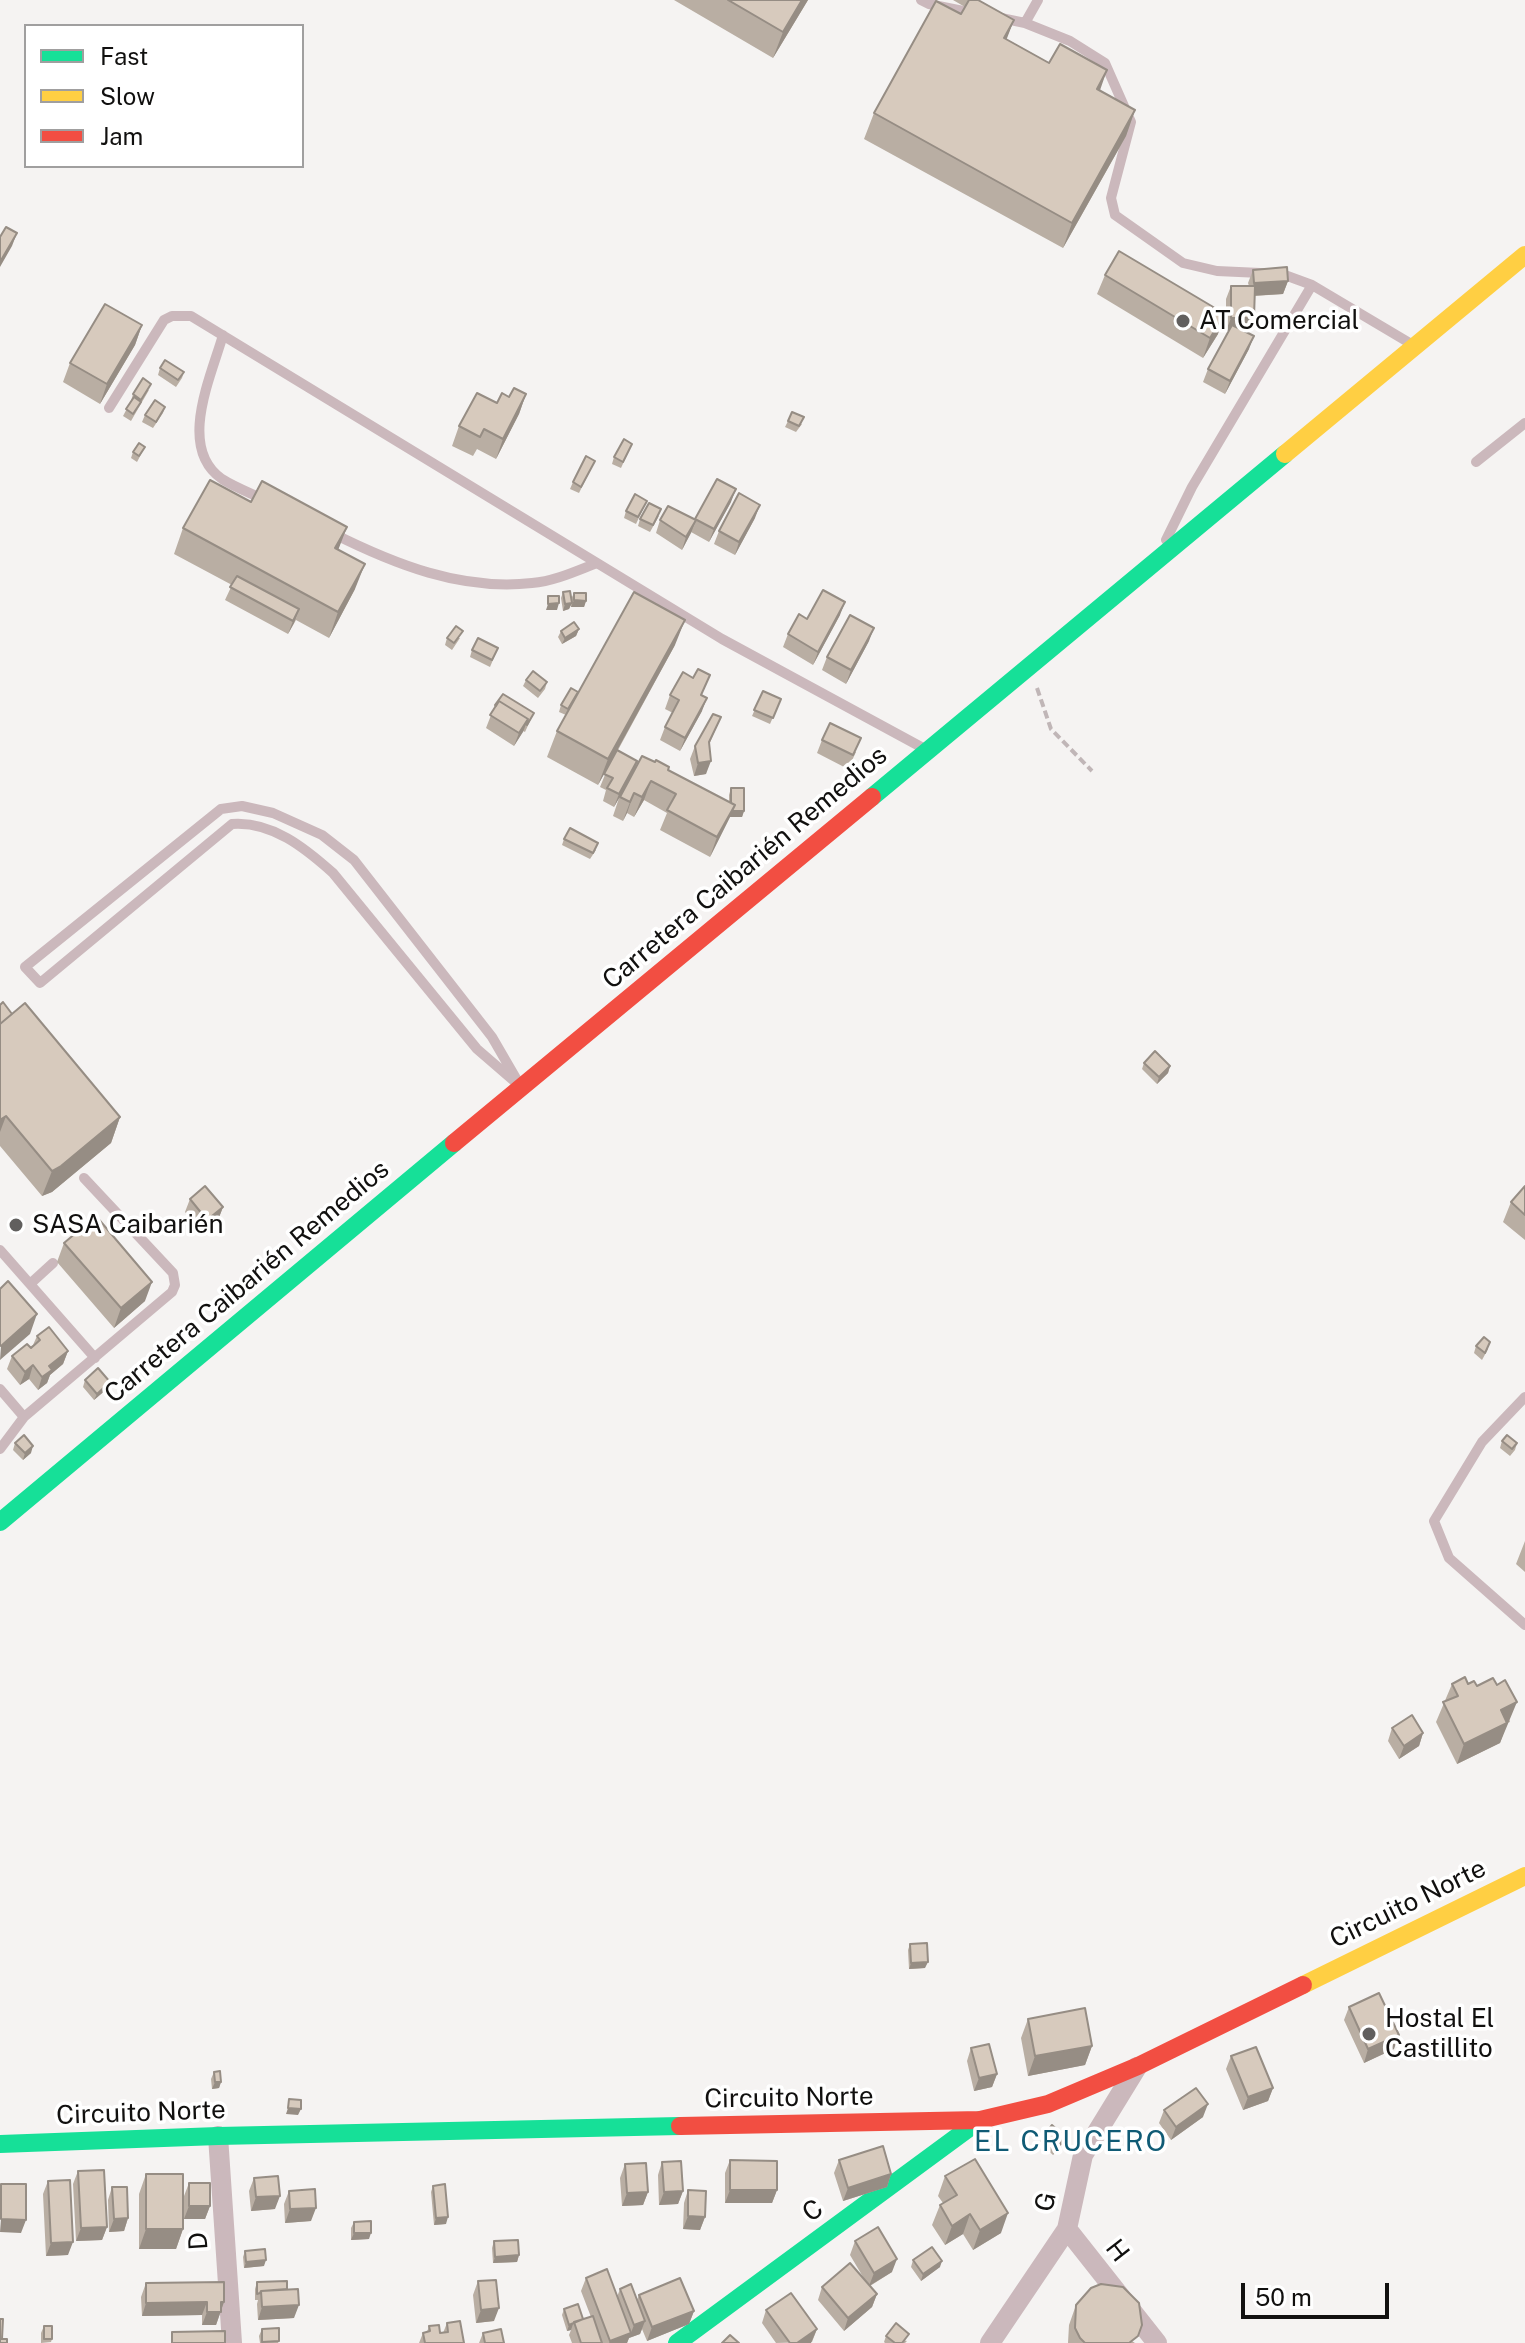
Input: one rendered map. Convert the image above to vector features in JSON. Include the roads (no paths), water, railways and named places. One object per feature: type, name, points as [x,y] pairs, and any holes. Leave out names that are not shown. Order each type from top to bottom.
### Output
[{"type":"street","name":"Carretera Caibarién Remedios","points":[[0,1522],[1525,255]]},
{"type":"street","name":"Circuito Norte","points":[[0,2144],[218,2136],[980,2120],[1048,2104],[1138,2066],[1525,1876]]},
{"type":"street","name":"G","points":[[990,2343],[1067,2229],[1083,2155],[1138,2066]]},
{"type":"street","name":"C","points":[[677,2343],[980,2120]]},
{"type":"street","name":"D","points":[[218,2136],[232,2343]]},
{"type":"street","name":"H","points":[[1067,2229],[1157,2343]]},
{"type":"lane","points":[[921,0],[1025,23],[1070,41],[1105,63],[1131,122],[1111,198],[1115,215],[1183,263],[1217,271],[1282,274],[1312,285],[1415,346]]},
{"type":"lane","points":[[1025,23],[1038,0]]},
{"type":"lane","points":[[1155,562],[1192,487],[1312,285]]},
{"type":"lane","points":[[109,408],[164,320],[172,316],[191,316],[722,639],[928,751]]},
{"type":"lane","points":[[223,335],[199,419],[199,443],[206,463],[221,479],[276,506]]},
{"type":"lane","points":[[1476,462],[1525,423]]},
{"type":"lane","points":[[318,526],[420,572],[485,583],[531,583],[562,577],[597,563]]},
{"type":"lane","points":[[242,806],[273,813],[322,835],[354,860],[492,1037],[521,1087],[477,1049],[333,873],[279,833],[251,823],[232,824],[40,983],[25,967],[221,809],[242,806]]},
{"type":"lane","points":[[0,1449],[24,1417],[172,1292],[175,1285],[173,1273],[84,1178]]},
{"type":"lane","points":[[0,1250],[95,1358]]},
{"type":"lane","points":[[30,1284],[53,1263]]},
{"type":"lane","points":[[0,1389],[24,1417]]},
{"type":"lane","points":[[1525,1397],[1482,1442],[1434,1521],[1449,1558],[1525,1625]]},
{"type":"place","name":"AT Comercial","points":[[1183,321]]},
{"type":"place","name":"SASA Caibarién","points":[[16,1225]]},
{"type":"place","name":"Hostal El Castillito","points":[[1369,2034]]},
{"type":"district","name":"EL CRUCERO","points":[[1071,2142]]}]
